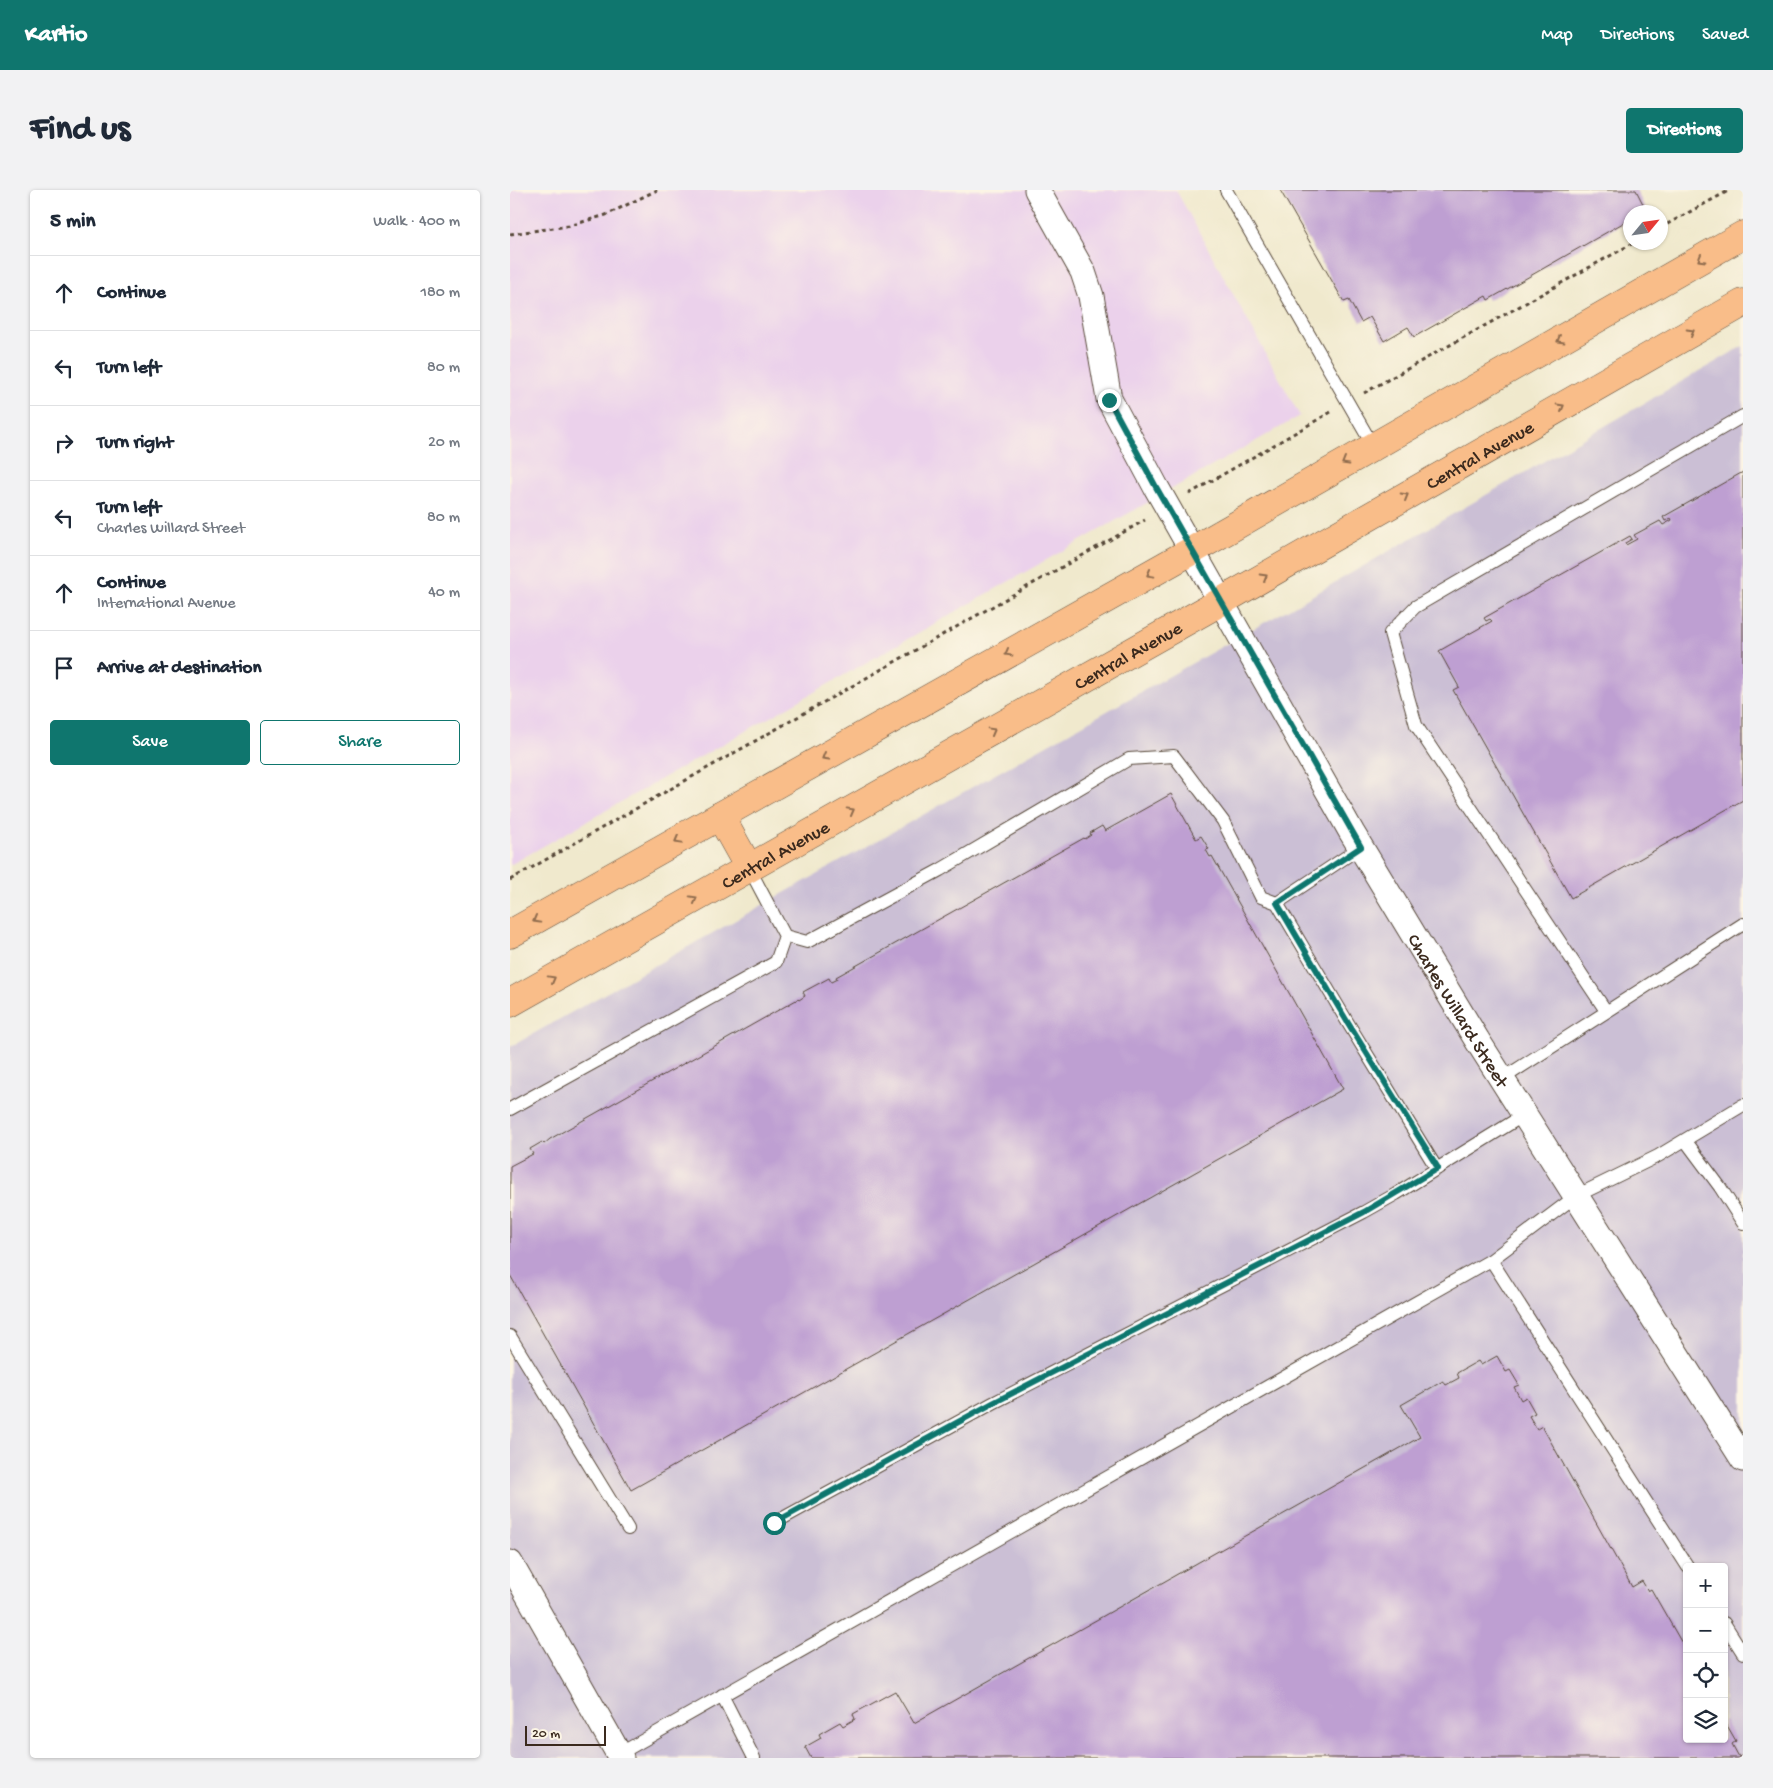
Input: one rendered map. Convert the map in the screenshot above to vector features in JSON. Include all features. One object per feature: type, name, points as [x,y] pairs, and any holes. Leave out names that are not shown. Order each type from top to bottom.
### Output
[{"type":"main road","points":[[510,934],[1192,550],[1743,235]]},
{"type":"main road","name":"Central Avenue","points":[[510,1003],[1222,601],[1743,302]]},
{"type":"main road","points":[[720,816],[749,868]]},
{"type":"street","name":"Charles Willard Street","points":[[1037,190],[1083,272],[1091,296],[1109,400],[1156,487],[1361,847],[1524,1115],[1743,1459]]},
{"type":"street","points":[[510,1563],[620,1756]]},
{"type":"lane","points":[[1226,190],[1373,446]]},
{"type":"lane","points":[[1606,1011],[1416,725],[1390,633],[1415,607],[1743,416]]},
{"type":"lane","points":[[785,936],[808,942],[940,870],[1129,759],[1174,756],[1222,821],[1261,897],[1277,903],[1348,1023],[1438,1168]]},
{"type":"lane","points":[[1277,903],[1361,847]]},
{"type":"lane","points":[[510,1109],[776,962],[785,936],[749,868]]},
{"type":"lane","points":[[1502,1079],[1743,924]]},
{"type":"lane","points":[[620,1756],[722,1695],[1491,1260],[1576,1196],[1658,1156],[1743,1106]]},
{"type":"lane","points":[[774,1523],[993,1403],[1364,1212],[1524,1115]]},
{"type":"lane","points":[[1684,1140],[1720,1187],[1743,1223]]},
{"type":"lane","points":[[1491,1260],[1685,1563]]},
{"type":"lane","points":[[510,1336],[628,1529]]},
{"type":"lane","points":[[1728,1629],[1743,1652]]},
{"type":"lane","points":[[722,1695],[754,1758]]},
{"type":"path","points":[[510,234],[569,226],[606,215],[657,190]]},
{"type":"path","points":[[1668,224],[1730,190]]},
{"type":"path","points":[[1369,390],[1623,249]]},
{"type":"path","points":[[1195,490],[1328,414]]},
{"type":"path","points":[[510,880],[1146,520]]},
{"type":"shaded area","points":[[510,190],[1176,190],[1300,416],[510,865]]},
{"type":"shaded area","points":[[1743,346],[1743,1758],[510,1758],[510,1047],[1303,601]]},
{"type":"building","points":[[1280,190],[1636,190],[1644,205],[1623,205],[1623,223],[1488,300],[1486,296],[1414,337],[1408,327],[1384,341],[1370,317],[1361,322],[1349,300],[1344,302]]},
{"type":"building","points":[[1743,472],[1743,800],[1571,898],[1453,690],[1459,687],[1439,651],[1492,621],[1490,619],[1486,621],[1484,618],[1630,536],[1632,539],[1625,543],[1626,545],[1637,539],[1634,535],[1660,521],[1663,525],[1672,520],[1671,518],[1665,521],[1663,517]]},
{"type":"building","points":[[1171,794],[1196,839],[1201,836],[1209,849],[1206,850],[1210,857],[1212,856],[1343,1089],[631,1490],[510,1275],[510,1166],[533,1154],[530,1149],[542,1142],[544,1144],[799,1000],[805,996],[803,992],[829,978],[831,982],[837,979],[836,977],[1085,839],[1091,835],[1090,833],[1102,826],[1105,831]]},
{"type":"building","points":[[1497,1356],[1506,1372],[1510,1370],[1519,1385],[1514,1387],[1521,1400],[1526,1397],[1535,1413],[1529,1416],[1537,1429],[1542,1426],[1632,1587],[1642,1581],[1648,1591],[1651,1589],[1683,1645],[1683,1743],[1728,1743],[1728,1727],[1736,1741],[1732,1744],[1739,1757],[1743,1755],[1743,1758],[811,1758],[805,1747],[821,1738],[819,1734],[840,1722],[843,1726],[855,1719],[853,1714],[895,1691],[914,1723],[1420,1437],[1401,1405],[1443,1381],[1446,1385],[1459,1378],[1457,1373],[1478,1361],[1481,1365]]},
{"type":"route","points":[[774,1523],[993,1403],[1364,1212],[1438,1168],[1416,1135],[1277,903],[1361,847],[1156,487],[1109,400]]}]
